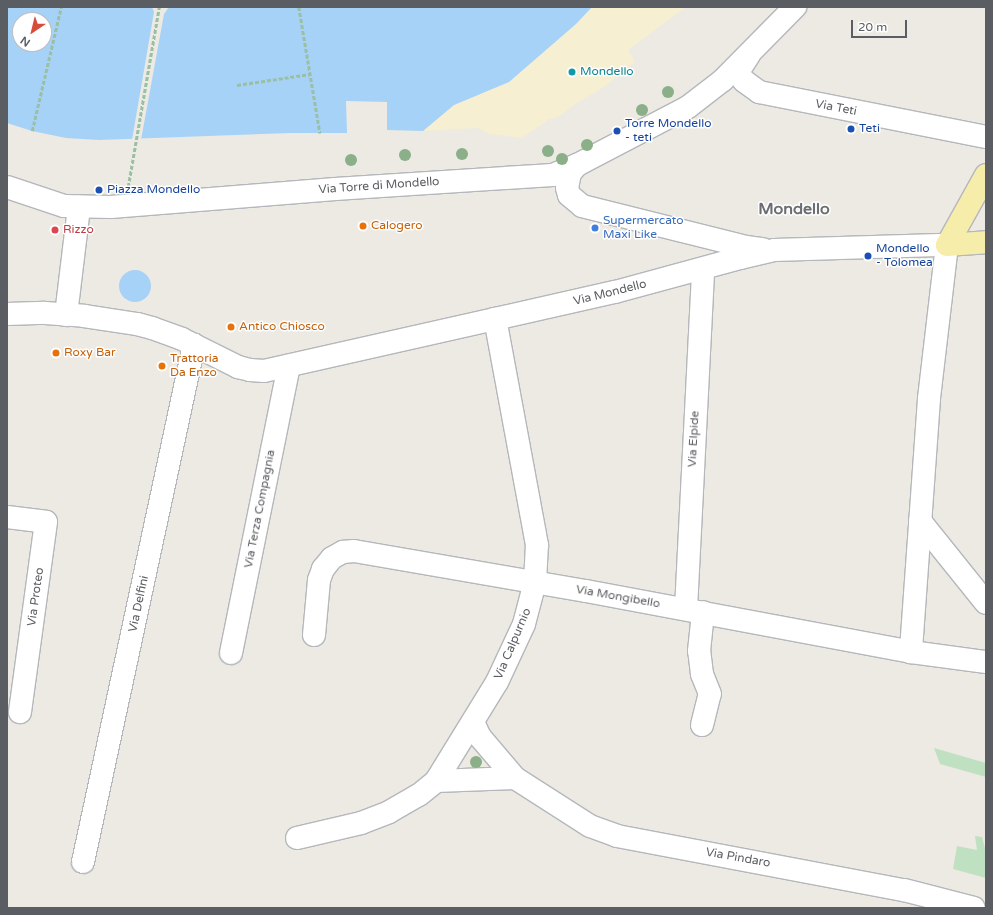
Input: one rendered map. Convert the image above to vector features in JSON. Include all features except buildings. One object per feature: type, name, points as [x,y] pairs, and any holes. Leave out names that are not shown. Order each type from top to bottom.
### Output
[{"type":"main road","points":[[947,245],[986,175]]},
{"type":"main road","name":"Via Mondello","points":[[947,245],[986,242]]},
{"type":"street","points":[[750,54],[794,7]]},
{"type":"street","name":"Via Teti","points":[[750,54],[740,69],[740,76],[750,87],[759,92],[986,137]]},
{"type":"street","name":"Via Torre di Mondello","points":[[79,207],[111,207],[335,189],[553,176],[688,107],[723,80],[750,54]]},
{"type":"street","points":[[577,165],[570,173],[567,188],[569,195],[574,201],[586,208],[746,247],[774,250]]},
{"type":"street","points":[[7,187],[35,198],[64,206],[79,207],[66,314]]},
{"type":"street","points":[[911,652],[929,399],[947,245]]},
{"type":"street","name":"Via Mondello","points":[[194,345],[238,367],[264,371],[615,292],[774,250],[947,245]]},
{"type":"street","name":"Via Elpide","points":[[702,725],[710,694],[702,674],[695,611],[703,268]]},
{"type":"street","points":[[7,314],[66,314],[107,319],[152,328],[194,345]]},
{"type":"street","name":"Via Calpurnio","points":[[298,838],[361,823],[389,812],[419,795],[436,781],[474,722],[497,682],[515,645],[532,600],[535,582],[537,545],[495,319]]},
{"type":"street","name":"Via Delfini","points":[[83,862],[194,345]]},
{"type":"street","name":"Via Terza Compagnia","points":[[231,653],[289,366]]},
{"type":"street","name":"Via Proteo","points":[[7,517],[46,522],[20,712]]},
{"type":"street","points":[[920,520],[986,603]]},
{"type":"street","name":"Via Mongibello","points":[[314,635],[319,580],[328,564],[343,552],[354,551],[695,611],[911,652],[986,662]]},
{"type":"street","name":"Via Pindaro","points":[[474,722],[480,737],[516,778],[590,826],[617,836],[902,899],[974,908]]},
{"type":"street","points":[[436,781],[516,778]]},
{"type":"path","points":[[32,131],[61,7]]},
{"type":"path","points":[[127,191],[159,7]]},
{"type":"path","points":[[299,7],[320,133]]},
{"type":"path","points":[[236,85],[310,74]]},
{"type":"green space","points":[[934,748],[986,763],[986,777],[940,764]]},
{"type":"green space","points":[[975,836],[982,837],[986,852],[986,878],[953,869],[957,846],[977,850]]},
{"type":"sand","name":"Mondello","points":[[592,7],[686,7],[628,50],[635,62],[604,87],[578,102],[558,117],[549,119],[522,138],[489,134],[478,128],[423,131],[454,105],[509,82],[576,24]]},
{"type":"water","points":[[7,7],[592,7],[576,24],[509,82],[454,105],[423,131],[387,130],[387,102],[346,101],[347,133],[290,133],[99,140],[66,138],[32,131],[7,123]]},
{"type":"water","points":[[132,270],[138,270],[148,277],[151,286],[150,292],[144,299],[138,302],[132,302],[122,295],[119,289],[119,283],[126,273]]},
{"type":"pier","points":[[152,7],[169,7],[164,14],[141,140],[132,140],[154,12]]},
{"type":"place","name":"Mondello","points":[[572,72]]},
{"type":"place","name":"Teti","points":[[851,129]]},
{"type":"place","name":"Torre Mondello - teti","points":[[617,131]]},
{"type":"place","name":"Piazza Mondello","points":[[99,190]]},
{"type":"place","name":"Calogero","points":[[363,226]]},
{"type":"place","name":"Supermercato Maxi Like","points":[[595,228]]},
{"type":"place","name":"Rizzo","points":[[55,230]]},
{"type":"place","name":"Mondello - Tolomea","points":[[868,256]]},
{"type":"place","name":"Antico Chiosco","points":[[231,327]]},
{"type":"place","name":"Roxy Bar","points":[[56,353]]},
{"type":"place","name":"Trattoria Da Enzo","points":[[162,366]]},
{"type":"district","name":"Mondello","points":[[794,209]]}]
